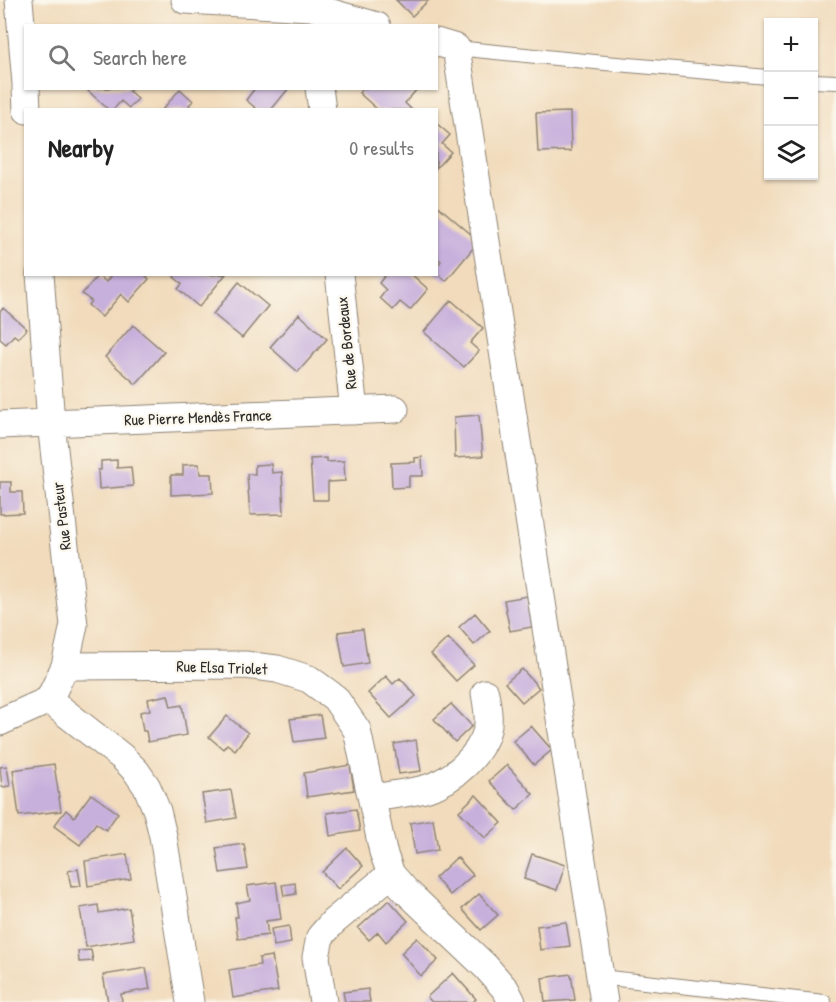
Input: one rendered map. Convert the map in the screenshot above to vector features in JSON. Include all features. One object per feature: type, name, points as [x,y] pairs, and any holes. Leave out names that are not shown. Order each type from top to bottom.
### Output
[{"type":"street","points":[[19,0],[24,61]]},
{"type":"street","points":[[185,0],[312,11],[368,24]]},
{"type":"street","points":[[446,45],[602,989]]},
{"type":"street","points":[[26,90],[27,108]]},
{"type":"street","points":[[319,90],[322,108]]},
{"type":"street","name":"Rue Pasteur","points":[[40,276],[51,423],[74,625],[66,666],[49,700]]},
{"type":"street","name":"Rue de Bordeaux","points":[[339,276],[354,411]]},
{"type":"street","name":"Rue Pierre Mendès France","points":[[0,425],[395,409]]},
{"type":"street","name":"Rue Elsa Triolet","points":[[66,666],[245,665],[277,669],[309,679],[335,698],[357,730],[383,852],[391,873],[406,891],[486,966],[506,990],[512,1002]]},
{"type":"street","points":[[373,798],[428,788],[446,780],[462,767],[476,752],[487,730],[488,713],[485,693]]},
{"type":"street","points":[[0,722],[49,700],[123,757],[147,787],[157,811],[163,836],[190,1002]]},
{"type":"street","points":[[323,1002],[316,957],[320,937],[333,922],[391,873]]},
{"type":"lane","points":[[446,45],[605,63],[764,77]]},
{"type":"lane","points":[[818,81],[836,82]]},
{"type":"lane","points":[[602,989],[824,1002]]},
{"type":"building","points":[[396,0],[429,0],[412,16]]},
{"type":"building","points":[[87,90],[130,90],[138,99],[129,108],[121,101],[115,108],[107,108]]},
{"type":"building","points":[[179,90],[193,101],[189,105],[191,108],[164,108]]},
{"type":"building","points":[[254,90],[287,90],[273,108],[256,108],[246,100]]},
{"type":"building","points":[[361,90],[416,90],[405,103],[410,108],[376,108],[359,93]]},
{"type":"building","points":[[570,112],[571,151],[538,152],[536,113]]},
{"type":"building","points":[[438,125],[450,135],[442,144],[451,152],[438,166]]},
{"type":"building","points":[[438,206],[473,236],[474,247],[446,281],[438,275],[438,265],[441,261],[438,259]]},
{"type":"building","points":[[97,276],[106,282],[110,276],[146,276],[149,279],[129,302],[121,294],[102,317],[88,305],[91,301],[82,294]]},
{"type":"building","points":[[224,276],[199,307],[178,289],[182,284],[174,277]]},
{"type":"building","points":[[384,276],[413,276],[428,289],[410,310],[400,302],[393,310],[380,298],[386,290],[379,283]]},
{"type":"building","points":[[239,282],[268,306],[242,338],[213,314]]},
{"type":"building","points":[[451,300],[483,328],[470,343],[479,351],[464,367],[424,332]]},
{"type":"building","points":[[3,308],[27,329],[18,338],[14,335],[6,344],[0,339],[0,312]]},
{"type":"building","points":[[299,314],[327,339],[298,372],[270,347]]},
{"type":"building","points":[[133,325],[164,352],[136,384],[105,357]]},
{"type":"building","points":[[479,415],[483,456],[455,458],[454,417]]},
{"type":"building","points":[[422,457],[423,476],[409,476],[409,487],[392,488],[391,463],[415,462],[415,458]]},
{"type":"building","points":[[327,458],[327,462],[344,461],[345,481],[328,482],[328,500],[313,500],[310,459]]},
{"type":"building","points":[[117,460],[117,468],[131,467],[133,486],[99,489],[98,470],[101,470],[101,461]]},
{"type":"building","points":[[199,464],[200,474],[212,474],[213,493],[171,495],[171,475],[183,475],[183,465]]},
{"type":"building","points":[[271,464],[272,473],[282,472],[284,514],[250,515],[247,474],[255,474],[255,465]]},
{"type":"building","points":[[0,482],[11,482],[11,492],[22,492],[23,513],[0,514]]},
{"type":"building","points":[[527,596],[532,627],[510,631],[504,600]]},
{"type":"building","points":[[475,613],[490,631],[474,645],[459,627]]},
{"type":"building","points":[[363,629],[368,663],[344,667],[338,632]]},
{"type":"building","points":[[448,638],[474,665],[456,681],[431,654]]},
{"type":"building","points":[[522,669],[539,688],[522,702],[505,683]]},
{"type":"building","points":[[386,676],[393,684],[400,678],[416,696],[391,718],[368,693]]},
{"type":"building","points":[[168,695],[171,707],[182,705],[187,735],[148,742],[146,731],[143,731],[140,712],[150,710],[148,699]]},
{"type":"building","points":[[451,704],[472,726],[455,742],[434,719]]},
{"type":"building","points":[[320,715],[324,738],[294,742],[290,719]]},
{"type":"building","points":[[227,716],[248,733],[235,750],[227,744],[223,749],[209,737]]},
{"type":"building","points":[[531,726],[552,750],[534,765],[513,741]]},
{"type":"building","points":[[416,740],[421,771],[399,774],[394,744]]},
{"type":"building","points":[[54,764],[61,811],[19,816],[13,770]]},
{"type":"building","points":[[350,765],[354,790],[307,797],[304,773]]},
{"type":"building","points":[[507,765],[533,794],[516,810],[489,781]]},
{"type":"building","points":[[7,766],[10,786],[2,787],[0,767]]},
{"type":"building","points":[[231,790],[236,818],[207,823],[202,794]]},
{"type":"building","points":[[91,794],[118,813],[106,830],[96,823],[80,845],[54,826],[66,810],[74,817]]},
{"type":"building","points":[[476,795],[502,823],[485,838],[459,811]]},
{"type":"building","points":[[356,809],[360,831],[330,836],[327,813]]},
{"type":"building","points":[[433,819],[438,850],[415,854],[410,823]]},
{"type":"building","points":[[244,844],[248,869],[220,873],[216,848]]},
{"type":"building","points":[[347,848],[363,866],[338,889],[322,872]]},
{"type":"building","points":[[127,854],[131,879],[88,886],[85,861]]},
{"type":"building","points":[[532,854],[565,865],[557,890],[524,879]]},
{"type":"building","points":[[457,857],[473,875],[450,895],[435,878]]},
{"type":"building","points":[[78,869],[81,886],[71,887],[68,871]]},
{"type":"building","points":[[276,882],[281,919],[266,921],[268,935],[238,939],[236,903],[250,900],[247,886]]},
{"type":"building","points":[[295,883],[296,894],[284,896],[282,885]]},
{"type":"building","points":[[479,894],[498,915],[481,930],[462,909]]},
{"type":"building","points":[[389,900],[408,921],[386,942],[378,932],[369,940],[358,928]]},
{"type":"building","points":[[98,905],[99,913],[129,908],[134,939],[86,947],[80,908]]},
{"type":"building","points":[[566,922],[570,946],[540,950],[537,926]]},
{"type":"building","points":[[289,926],[291,943],[274,946],[271,929]]},
{"type":"building","points":[[417,938],[438,960],[421,976],[401,953]]},
{"type":"building","points":[[91,950],[93,961],[79,962],[78,951]]},
{"type":"building","points":[[272,956],[278,991],[233,998],[229,970],[260,965],[259,958]]},
{"type":"building","points":[[146,968],[150,989],[121,994],[122,1002],[108,1002],[103,975]]},
{"type":"building","points":[[453,973],[476,999],[473,1002],[432,1002],[427,997]]},
{"type":"building","points":[[571,974],[575,1000],[545,1002],[542,978]]},
{"type":"building","points":[[368,989],[370,1002],[345,1002],[343,992]]}]
